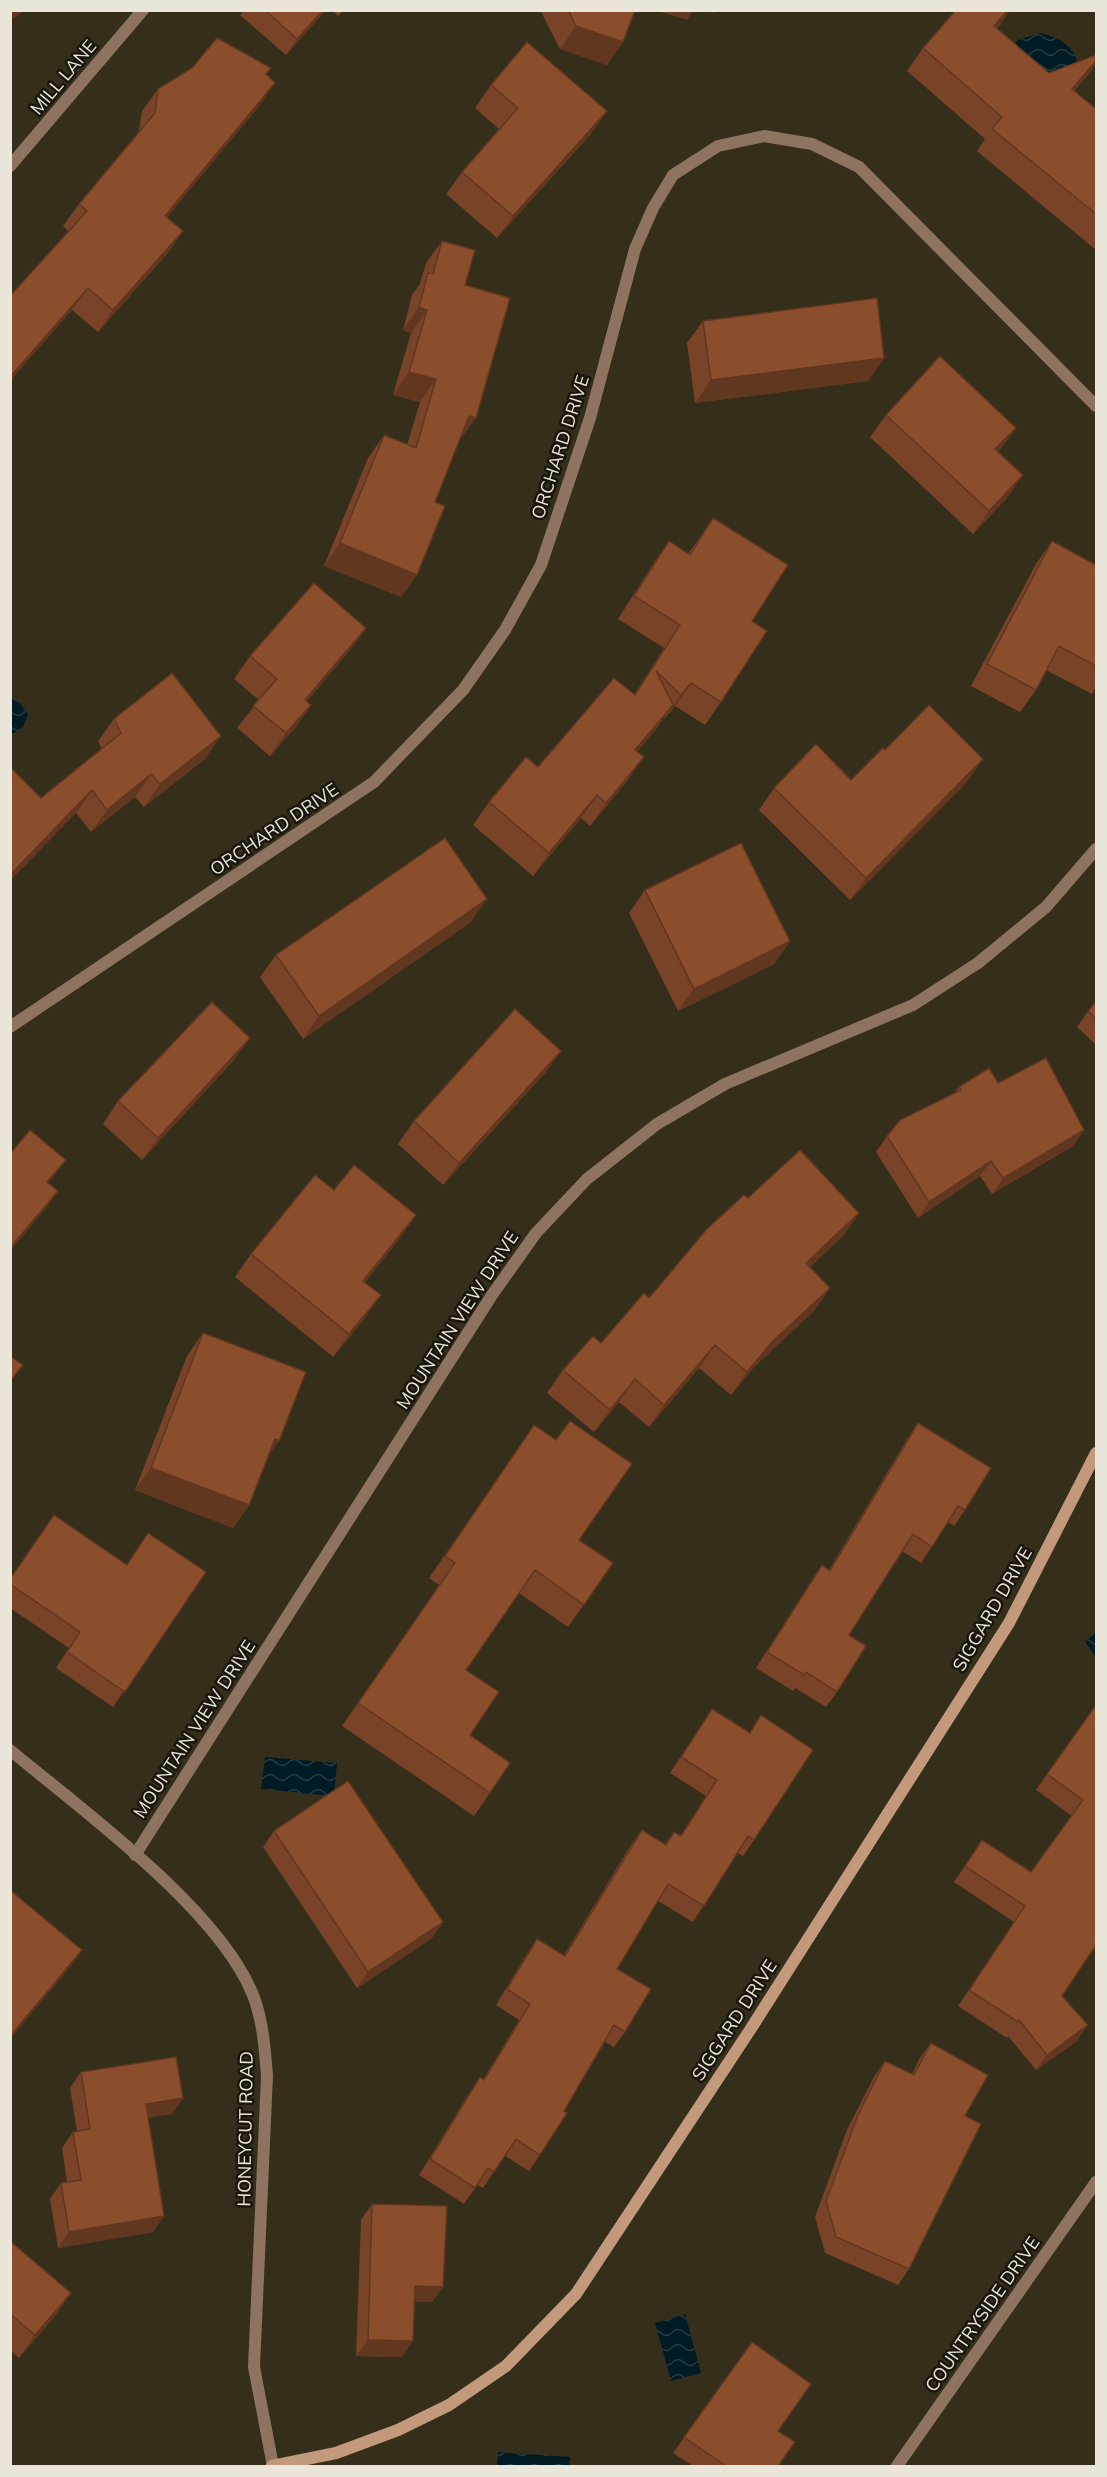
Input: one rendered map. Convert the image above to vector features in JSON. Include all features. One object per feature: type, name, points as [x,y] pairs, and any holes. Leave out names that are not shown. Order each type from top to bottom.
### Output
[{"type":"street","name":"MILL LANE","points":[[10,166],[143,10]]},
{"type":"street","name":"ORCHARD DRIVE","points":[[10,1027],[374,782],[463,690],[505,630],[541,565],[590,418],[635,249],[653,208],[673,175],[718,146],[764,136],[812,144],[859,167],[1096,406]]},
{"type":"street","name":"MOUNTAIN VIEW DRIVE","points":[[135,1855],[492,1295],[536,1233],[587,1179],[657,1124],[725,1084],[913,1005],[969,969],[1046,907],[1096,849]]},
{"type":"street","name":"SIGGARD DRIVE","points":[[273,2466],[336,2452],[398,2430],[449,2405],[506,2366],[576,2294],[769,2001],[1009,1623],[1096,1453]]},
{"type":"street","name":"HONEYCUT ROAD","points":[[10,1749],[135,1855],[202,1920],[236,1963],[253,1995],[262,2028],[267,2076],[254,2367],[273,2466]]},
{"type":"street","name":"COUNTRYSIDE DRIVE","points":[[897,2466],[1096,2182]]},
{"type":"water","points":[[1040,33],[1060,40],[1074,54],[1079,68],[1067,87],[1006,53],[1018,40]]},
{"type":"water","points":[[11,699],[20,703],[28,715],[23,727],[11,735]]},
{"type":"water","points":[[1096,1633],[1096,1658],[1085,1641]]},
{"type":"water","points":[[265,1757],[337,1763],[334,1796],[261,1789]]},
{"type":"water","points":[[685,2314],[701,2373],[671,2381],[655,2323]]},
{"type":"water","points":[[498,2452],[570,2457],[569,2466],[497,2466]]},
{"type":"building","points":[[265,10],[323,10],[297,39]]},
{"type":"building","points":[[568,10],[635,10],[623,42],[576,26]]},
{"type":"building","points":[[956,10],[1008,10],[994,26],[1049,73],[1096,55],[1096,61],[1072,89],[1096,109],[1096,214],[992,129],[1002,117],[923,48]]},
{"type":"building","points":[[217,38],[271,68],[266,74],[275,83],[165,216],[183,231],[113,310],[88,288],[10,377],[10,296],[87,211],[79,204],[155,113],[158,89],[192,68]]},
{"type":"building","points":[[527,42],[607,111],[513,216],[462,172],[518,108],[491,85]]},
{"type":"building","points":[[442,241],[475,250],[465,285],[510,298],[476,418],[469,416],[435,502],[445,506],[417,575],[340,543],[384,435],[416,448],[436,379],[409,372],[427,310],[419,307],[428,273],[433,274]]},
{"type":"building","points":[[877,298],[884,358],[711,380],[703,321]]},
{"type":"building","points":[[940,356],[1016,428],[995,449],[1023,475],[989,511],[886,415]]},
{"type":"building","points":[[713,518],[788,565],[752,621],[767,631],[721,702],[691,683],[681,695],[656,671],[673,705],[635,750],[644,757],[606,803],[597,795],[549,853],[489,802],[526,757],[538,767],[614,678],[635,695],[680,625],[634,596],[669,541],[690,555]]},
{"type":"building","points":[[1052,541],[1096,565],[1096,666],[1059,646],[1036,690],[987,664]]},
{"type":"building","points":[[314,583],[366,628],[305,700],[311,705],[286,733],[253,706],[277,679],[250,656]]},
{"type":"building","points":[[172,673],[221,736],[160,784],[151,774],[107,810],[92,790],[10,875],[10,767],[41,798],[121,733],[114,719]]},
{"type":"building","points":[[929,705],[983,759],[866,878],[774,788],[816,744],[851,780],[883,748],[885,750]]},
{"type":"building","points":[[445,838],[487,899],[319,1016],[276,955]]},
{"type":"building","points":[[741,843],[790,941],[694,989],[645,890]]},
{"type":"building","points":[[212,1002],[250,1038],[158,1138],[118,1101]]},
{"type":"building","points":[[1096,1002],[1096,1019],[1088,1011]]},
{"type":"building","points":[[515,1009],[561,1051],[459,1163],[414,1121]]},
{"type":"building","points":[[1046,1058],[1084,1130],[1003,1178],[991,1161],[929,1202],[887,1136],[900,1120],[961,1090],[959,1087],[989,1068],[998,1083]]},
{"type":"building","points":[[30,1130],[66,1160],[47,1182],[58,1191],[10,1248],[10,1154]]},
{"type":"building","points":[[800,1150],[859,1213],[806,1263],[830,1288],[771,1343],[747,1372],[715,1345],[664,1405],[635,1379],[610,1410],[563,1370],[593,1336],[601,1343],[644,1293],[649,1298],[707,1229],[744,1195],[748,1198]]},
{"type":"building","points":[[354,1165],[416,1215],[363,1281],[381,1295],[349,1334],[251,1254],[315,1175],[334,1190]]},
{"type":"building","points":[[203,1333],[306,1372],[279,1441],[275,1439],[249,1505],[151,1468]]},
{"type":"building","points":[[10,1356],[23,1365],[10,1381]]},
{"type":"building","points":[[570,1421],[632,1464],[579,1540],[613,1563],[584,1605],[535,1570],[466,1670],[499,1692],[470,1735],[510,1763],[490,1793],[358,1703],[455,1563],[445,1556],[534,1425],[556,1440]]},
{"type":"building","points":[[918,1423],[991,1468],[965,1510],[958,1506],[932,1547],[913,1534],[849,1635],[866,1646],[837,1692],[806,1672],[804,1675],[767,1652],[822,1565],[830,1571]]},
{"type":"building","points":[[54,1515],[127,1565],[148,1533],[206,1572],[125,1692],[67,1652],[80,1632],[10,1584],[10,1579]]},
{"type":"building","points":[[1096,1705],[1096,1945],[1062,1996],[1088,2025],[1047,2055],[1019,2020],[1018,2022],[969,1990],[1025,1906],[965,1866],[982,1840],[1031,1872],[1083,1800],[1047,1774]]},
{"type":"building","points":[[712,1709],[750,1733],[761,1715],[813,1750],[754,1840],[748,1836],[704,1906],[668,1884],[617,1969],[651,1989],[625,2032],[614,2025],[564,2111],[567,2113],[540,2155],[516,2139],[494,2172],[488,2168],[475,2188],[430,2159],[480,2077],[484,2080],[530,2004],[507,1989],[537,1939],[565,1956],[642,1830],[666,1845],[674,1832],[681,1836],[717,1780],[681,1757]]},
{"type":"building","points":[[348,1781],[443,1922],[368,1972],[274,1831]]},
{"type":"building","points":[[10,1890],[82,1950],[11,2035],[10,2035]]},
{"type":"building","points":[[931,2043],[988,2075],[965,2116],[981,2124],[909,2269],[836,2237],[826,2201],[858,2115],[885,2061],[914,2075]]},
{"type":"building","points":[[176,2057],[183,2098],[146,2104],[164,2216],[69,2232],[61,2183],[81,2180],[73,2132],[90,2129],[81,2072]]},
{"type":"building","points":[[372,2204],[447,2206],[443,2287],[415,2286],[413,2341],[368,2340]]},
{"type":"building","points":[[10,2241],[71,2293],[35,2335],[10,2314]]},
{"type":"building","points":[[752,2342],[811,2384],[778,2431],[795,2442],[778,2466],[726,2466],[684,2437]]}]
